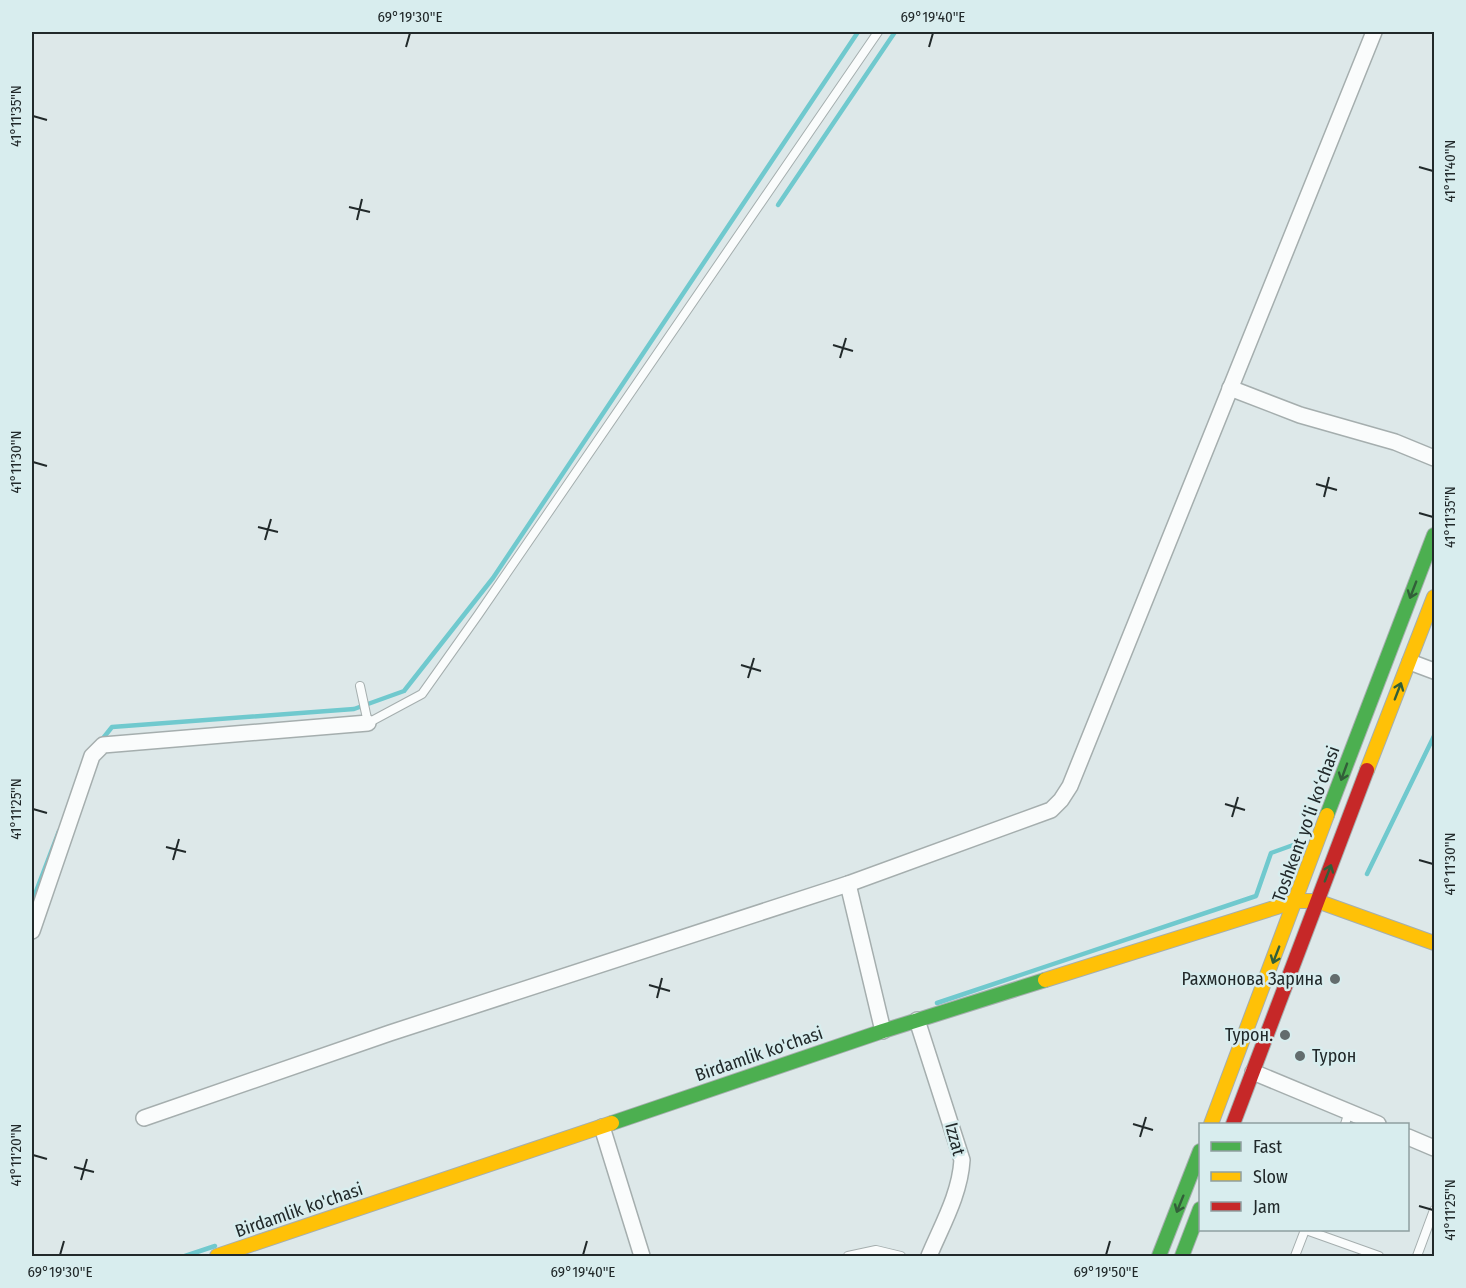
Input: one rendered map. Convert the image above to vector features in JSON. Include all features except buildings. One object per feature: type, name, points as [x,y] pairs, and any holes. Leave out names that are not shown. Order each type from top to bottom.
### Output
[{"type":"main road","name":"Toshkent yo‘li ko‘chasi","points":[[1212,1123],[1434,535]]},
{"type":"main road","name":"Toshkent yo‘li ko‘chasi","points":[[1234,1123],[1434,597]]},
{"type":"main road","name":"Birdamlik ko'chasi","points":[[217,1257],[883,1031],[1296,901],[1317,901]]},
{"type":"main road","points":[[1317,901],[1434,944]]},
{"type":"main road","points":[[1159,1257],[1199,1154]]},
{"type":"main road","points":[[1182,1257],[1199,1212]]},
{"type":"street","points":[[144,1118],[390,1033],[848,884],[1051,810],[1070,786],[1374,32]]},
{"type":"street","points":[[1230,388],[1300,415],[1395,442],[1434,458]]},
{"type":"street","points":[[1410,662],[1434,671]]},
{"type":"street","points":[[32,931],[92,756],[103,745],[368,723]]},
{"type":"street","points":[[848,884],[883,1031]]},
{"type":"street","name":"Izzat","points":[[917,1020],[962,1160],[956,1191],[929,1257]]},
{"type":"street","points":[[1253,1072],[1347,1118],[1369,1123]]},
{"type":"street","points":[[602,1127],[642,1257]]},
{"type":"street","points":[[1409,1138],[1434,1148]]},
{"type":"lane","points":[[360,686],[368,723],[422,694],[878,32]]},
{"type":"lane","points":[[1417,1257],[1434,1210]]},
{"type":"lane","points":[[1295,1257],[1306,1231]]},
{"type":"lane","points":[[1309,1231],[1379,1257]]},
{"type":"lane","points":[[848,1257],[876,1250],[901,1257]]},
{"type":"waterway","points":[[100,742],[112,727],[354,709],[404,691],[493,578],[858,32]]},
{"type":"waterway","points":[[778,205],[895,32]]},
{"type":"waterway","points":[[1367,874],[1434,736]]},
{"type":"waterway","points":[[32,902],[59,831]]},
{"type":"waterway","points":[[937,1003],[1256,896],[1271,853],[1296,844]]},
{"type":"waterway","points":[[185,1256],[215,1246]]},
{"type":"traffic: fast","points":[[1327,815],[1434,535]]},
{"type":"traffic: fast","points":[[612,1123],[883,1031],[1045,980]]},
{"type":"traffic: fast","points":[[1159,1256],[1199,1154]]},
{"type":"traffic: fast","points":[[1182,1256],[1199,1212]]},
{"type":"traffic: slow","points":[[1367,770],[1434,597]]},
{"type":"traffic: slow","points":[[1211,1123],[1327,815]]},
{"type":"traffic: slow","points":[[1045,980],[1296,901],[1317,901],[1434,943]]},
{"type":"traffic: slow","points":[[217,1256],[612,1123]]},
{"type":"traffic: jam","points":[[1233,1123],[1367,770]]},
{"type":"place","name":"Рахмонова Зарина","points":[[1335,979]]},
{"type":"place","name":"Турон.","points":[[1285,1035]]},
{"type":"place","name":"Турон","points":[[1300,1056]]}]
